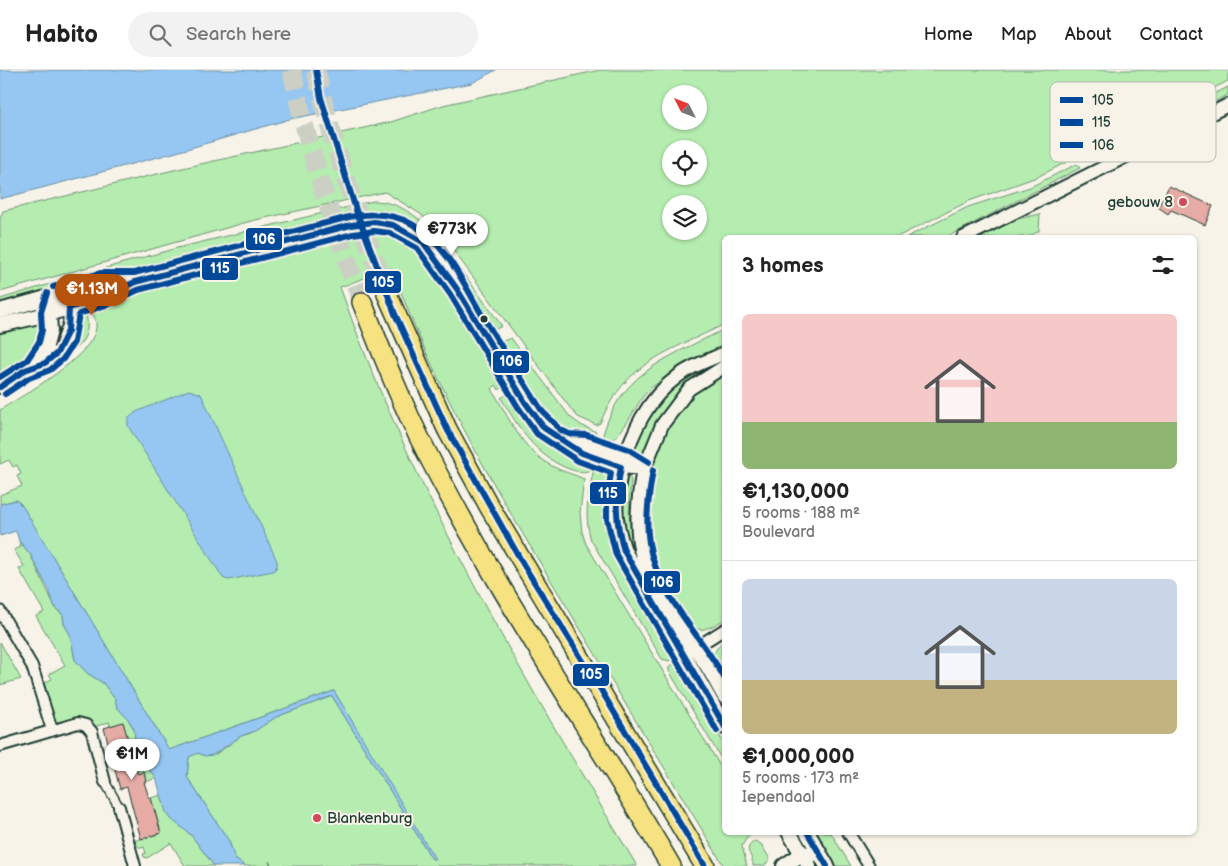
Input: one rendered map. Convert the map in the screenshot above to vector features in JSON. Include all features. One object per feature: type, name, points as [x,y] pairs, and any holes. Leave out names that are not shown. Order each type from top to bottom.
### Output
[{"type":"highway","points":[[387,294],[447,429],[489,506],[705,866]]},
{"type":"highway","points":[[362,302],[395,385],[432,464],[531,636],[664,858],[671,866]]},
{"type":"main road","points":[[0,326],[106,296],[135,282],[351,225],[374,222],[393,225],[408,232],[423,242],[458,290],[535,417],[550,433],[582,454],[623,462],[644,469],[638,505],[638,524],[644,558],[652,579],[690,651],[722,720]]},
{"type":"main road","points":[[0,311],[103,282],[135,282]]},
{"type":"main road","points":[[623,462],[616,491],[614,519],[624,550],[690,651],[722,693]]},
{"type":"main road","points":[[791,835],[806,860]]},
{"type":"main road","points":[[808,835],[817,859],[827,866]]},
{"type":"main road","points":[[784,866],[817,859]]},
{"type":"street","points":[[1216,111],[1228,105]]},
{"type":"street","points":[[969,235],[1114,162]]},
{"type":"street","points":[[0,387],[33,366],[44,364],[60,350],[70,323],[69,308],[55,295],[50,313],[51,331],[47,346],[33,366]]},
{"type":"street","points":[[623,462],[633,431],[653,398],[678,376],[722,354]]},
{"type":"street","points":[[644,469],[662,425],[690,389],[722,368]]},
{"type":"street","points":[[0,611],[32,666],[52,730]]},
{"type":"street","points":[[690,651],[722,631]]},
{"type":"street","points":[[0,746],[78,723],[86,725],[92,732],[105,782],[119,807],[135,866]]},
{"type":"street","points":[[850,835],[868,866]]},
{"type":"green space","points":[[600,70],[1228,70],[1228,81],[1216,87],[1216,82],[1050,82],[1050,162],[1067,162],[1037,177],[969,201],[901,235],[722,235],[722,325],[668,351],[636,372],[623,385],[600,423],[596,425],[578,417],[570,408],[436,227],[419,213],[385,192],[251,221],[0,292],[0,218],[3,211],[178,169],[391,122],[443,105]]},
{"type":"green space","points":[[1228,87],[1228,95],[1216,101],[1216,93]]},
{"type":"green space","points":[[1077,164],[1080,168],[951,235],[911,235],[968,207],[1030,187]]},
{"type":"green space","points":[[373,201],[399,207],[414,215],[428,227],[502,326],[496,329],[486,314],[467,297],[432,242],[356,218],[179,263],[84,283],[84,274],[177,248]]},
{"type":"green space","points":[[1040,214],[1039,231],[1032,235],[984,235],[1013,220]]},
{"type":"green space","points":[[362,232],[380,233],[395,237],[407,243],[428,262],[478,336],[501,388],[499,390],[496,385],[492,389],[510,422],[524,442],[541,459],[556,468],[584,479],[580,513],[582,532],[586,544],[722,769],[722,835],[751,835],[742,846],[747,866],[724,866],[518,525],[449,400],[409,313],[392,268],[340,287],[369,363],[401,438],[436,512],[474,584],[553,726],[637,866],[272,866],[269,861],[270,866],[245,866],[235,859],[229,841],[187,777],[189,757],[196,753],[216,754],[241,736],[251,733],[276,717],[332,696],[432,859],[334,691],[169,750],[21,504],[16,500],[0,504],[0,495],[22,486],[17,476],[21,474],[17,465],[13,467],[9,460],[0,464],[0,410],[55,374],[83,351],[92,339],[96,328],[90,306],[192,273],[340,235]]},
{"type":"green space","points":[[73,277],[77,285],[0,308],[0,299]]},
{"type":"green space","points":[[85,310],[87,326],[84,338],[80,344],[62,358],[61,356],[74,326]]},
{"type":"green space","points":[[38,323],[44,331],[43,340],[35,354],[0,379],[0,329]]},
{"type":"green space","points":[[722,331],[722,349],[662,379],[640,400],[621,431],[608,442],[601,443],[608,420],[618,401],[631,385],[645,372],[680,351]]},
{"type":"green space","points":[[496,332],[503,341],[511,338],[570,417],[596,432],[595,443],[575,436],[558,427],[544,415],[522,385]]},
{"type":"green space","points":[[722,358],[722,364],[689,391],[667,413],[650,438],[644,453],[639,455],[635,453],[633,448],[641,430],[658,402],[672,387],[696,371]]},
{"type":"green space","points":[[722,372],[722,621],[701,630],[683,618],[652,569],[646,548],[643,526],[646,480],[652,458],[672,417],[685,400]]},
{"type":"green space","points":[[507,394],[542,435],[562,451],[590,461],[588,471],[581,472],[569,469],[537,449],[521,430],[501,398]]},
{"type":"green space","points":[[595,464],[606,472],[609,478],[612,490],[611,510],[679,654],[669,661],[662,659],[591,540],[587,511]]},
{"type":"green space","points":[[629,477],[631,480],[630,526],[634,546],[644,569],[639,572],[620,527],[624,478]]},
{"type":"green space","points":[[19,541],[30,554],[56,609],[63,615],[64,624],[70,634],[75,660],[87,673],[103,683],[115,699],[117,707],[134,729],[135,739],[149,769],[156,778],[146,782],[144,773],[138,774],[123,723],[110,726],[109,722],[94,727],[83,719],[62,722],[54,719],[49,707],[44,683],[52,679],[49,674],[65,665],[36,616],[44,612],[19,569],[24,566],[14,550],[21,547]]},
{"type":"green space","points":[[0,642],[21,679],[0,685]]},
{"type":"green space","points":[[722,643],[722,680],[714,662],[715,651]]},
{"type":"green space","points":[[682,659],[692,675],[714,727],[722,740],[722,760],[669,671],[669,667]]},
{"type":"green space","points":[[161,795],[168,815],[191,835],[214,866],[185,866],[171,843],[147,858],[143,854],[146,853],[144,847],[141,848],[134,844],[133,841],[161,833],[151,798]]},
{"type":"green space","points":[[811,835],[832,835],[851,866],[830,866]]},
{"type":"green space","points":[[755,841],[761,844],[770,859],[764,866],[753,866],[748,849]]},
{"type":"water","points":[[0,70],[496,70],[472,83],[290,119],[173,153],[0,199]]},
{"type":"water","points":[[189,390],[201,394],[277,561],[277,567],[273,571],[228,580],[223,578],[128,426],[128,419],[136,412]]},
{"type":"water","points":[[16,500],[23,507],[169,750],[334,691],[435,859],[432,859],[332,696],[276,717],[255,731],[241,736],[213,755],[205,756],[198,753],[189,757],[187,777],[229,841],[235,859],[245,866],[214,866],[191,835],[171,819],[166,812],[156,778],[149,769],[135,739],[134,729],[117,707],[115,699],[103,683],[87,673],[75,660],[70,634],[64,624],[63,615],[54,605],[49,590],[30,554],[19,541],[16,531],[0,536],[0,504]]},
{"type":"building","name":"gebouw 8","points":[[1169,186],[1213,206],[1205,225],[1171,210],[1168,214],[1158,207]]},
{"type":"building","points":[[123,722],[138,774],[144,772],[146,782],[144,782],[149,798],[151,798],[161,833],[141,839],[127,787],[120,789],[104,728]]},
{"type":"tunnel","points":[[292,70],[313,158],[362,302]]},
{"type":"tunnel","points":[[316,70],[338,155],[387,294]]},
{"type":"transit line","name":"105","points":[[316,70],[321,98],[356,210],[395,314],[447,429],[523,564],[601,690],[705,866]]},
{"type":"transit line","name":"106","points":[[53,287],[101,273],[134,273],[349,217],[373,215],[405,220],[425,233],[446,255],[542,411],[561,430],[569,434],[587,435],[628,449],[649,462]]},
{"type":"transit line","name":"105","points":[[0,387],[25,370],[45,363],[57,353],[68,331],[69,308],[106,296],[135,282],[351,225],[374,222],[393,225],[423,242],[457,289],[525,402],[544,428],[582,453],[621,467],[617,509],[624,551],[722,722]]},
{"type":"transit line","name":"115","points":[[5,394],[29,378],[50,370],[63,359],[74,342],[79,314],[109,304],[138,290],[353,234],[374,231],[390,233],[417,248],[450,294],[518,407],[537,434],[578,461],[611,473],[607,499],[607,519],[616,555],[717,731]]},
{"type":"transit line","name":"106","points":[[0,377],[27,360],[39,342],[42,330],[41,312],[47,293]]},
{"type":"transit line","name":"106","points":[[653,470],[647,525],[654,562],[670,597],[722,674]]},
{"type":"transit line","name":"105","points":[[809,835],[827,866]]},
{"type":"place","name":"gebouw 8","points":[[1183,202]]},
{"type":"place","name":"Blankenburg","points":[[317,818]]}]
